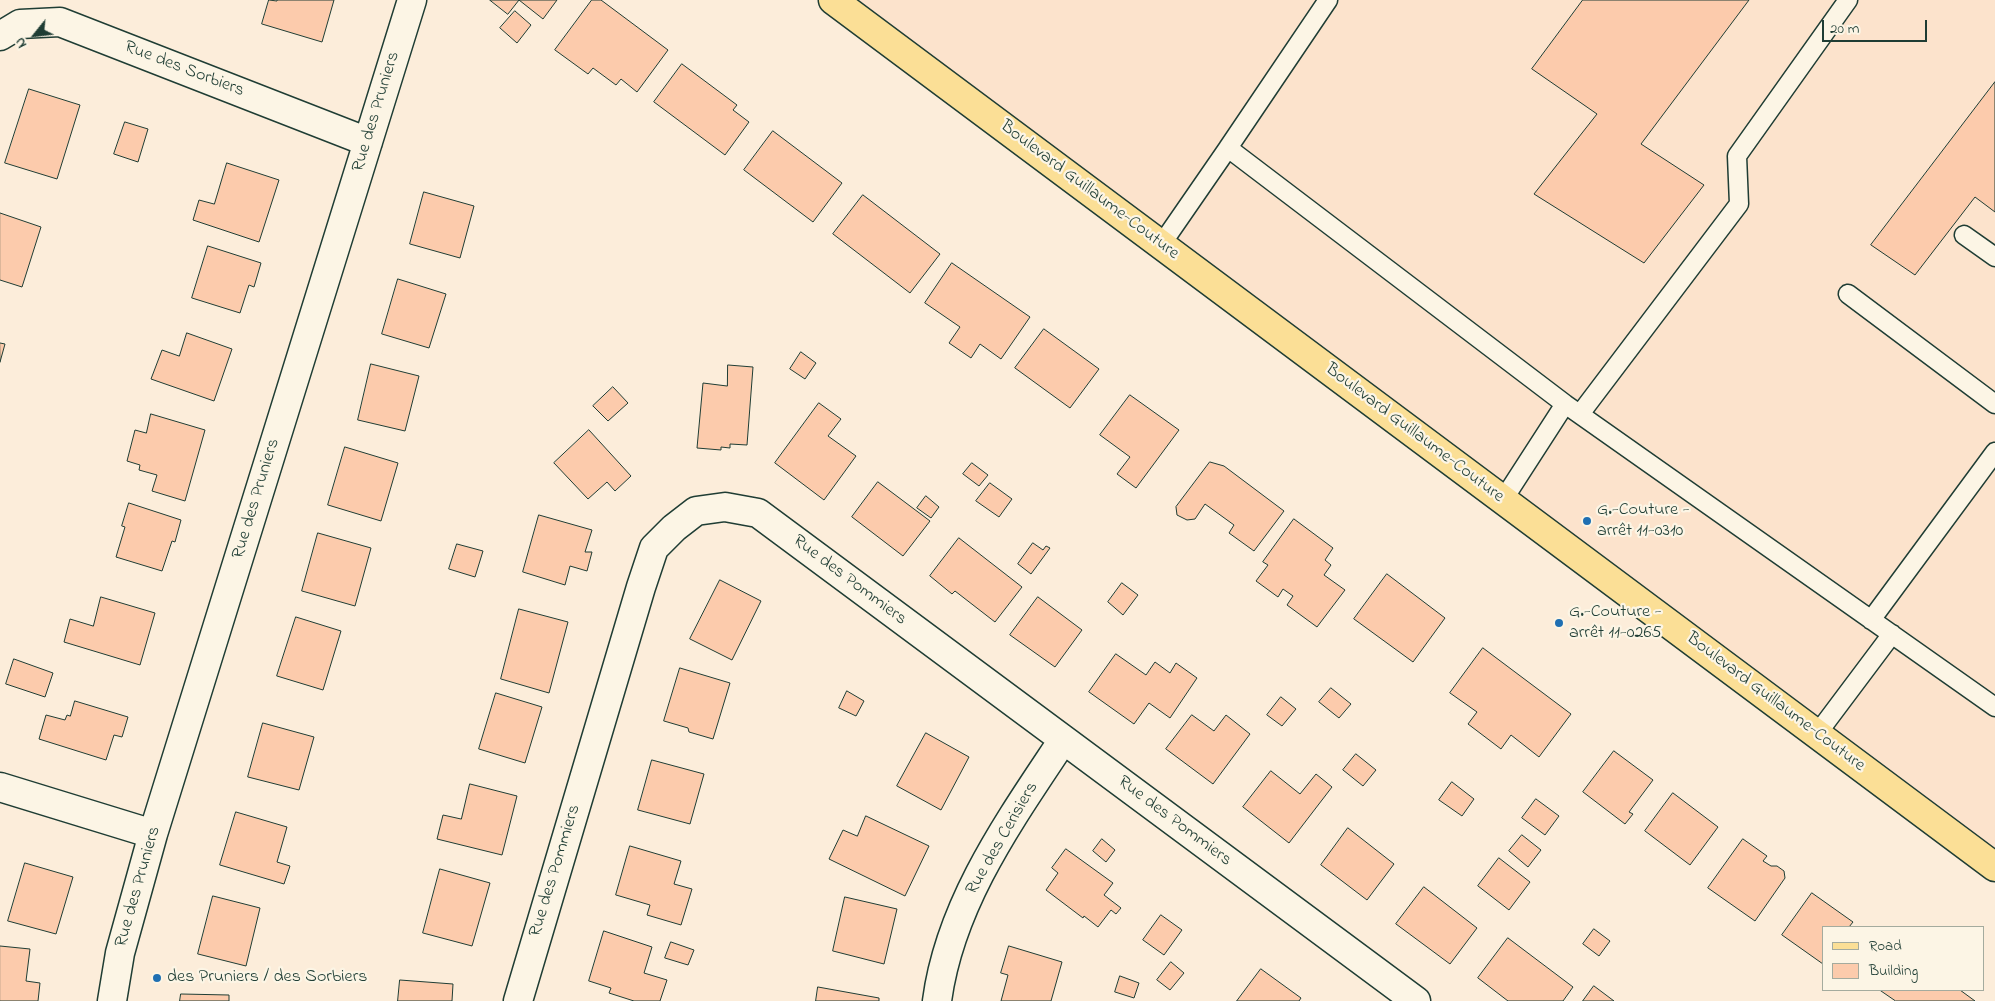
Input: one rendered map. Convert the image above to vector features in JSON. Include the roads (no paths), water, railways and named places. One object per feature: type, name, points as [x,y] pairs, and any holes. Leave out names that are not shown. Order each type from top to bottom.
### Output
[{"type":"main road","name":"Boulevard Guillaume-Couture","points":[[833,0],[1995,867]]},
{"type":"street","name":"Rue des Pruniers","points":[[112,1001],[120,953],[153,834],[412,0]]},
{"type":"street","name":"Rue des Sorbiers","points":[[0,36],[20,24],[60,22],[368,142]]},
{"type":"street","name":"Rue des Pommiers","points":[[518,1001],[638,596],[654,548],[674,528],[696,511],[725,507],[758,513],[1063,740],[1382,991],[1416,1001]]},
{"type":"street","name":"Rue des Cerisiers","points":[[937,1001],[952,935],[976,878],[1016,811],[1063,740]]},
{"type":"street","points":[[0,787],[153,834]]},
{"type":"lane","points":[[1161,245],[1328,0]]},
{"type":"lane","points":[[1503,500],[1572,409],[1739,204],[1736,156],[1848,0]]},
{"type":"lane","points":[[1228,148],[1572,409],[1995,707]]},
{"type":"lane","points":[[1964,235],[1995,257]]},
{"type":"lane","points":[[1848,294],[1995,404]]},
{"type":"lane","points":[[1872,620],[1995,452]]},
{"type":"lane","points":[[1817,734],[1892,634]]},
{"type":"place","name":"G.-Couture - arrêt 11-0310","points":[[1587,521]]},
{"type":"place","name":"G.-Couture - arrêt 11-0265","points":[[1559,623]]},
{"type":"place","name":"des Pruniers / des Sorbiers","points":[[157,978]]}]
